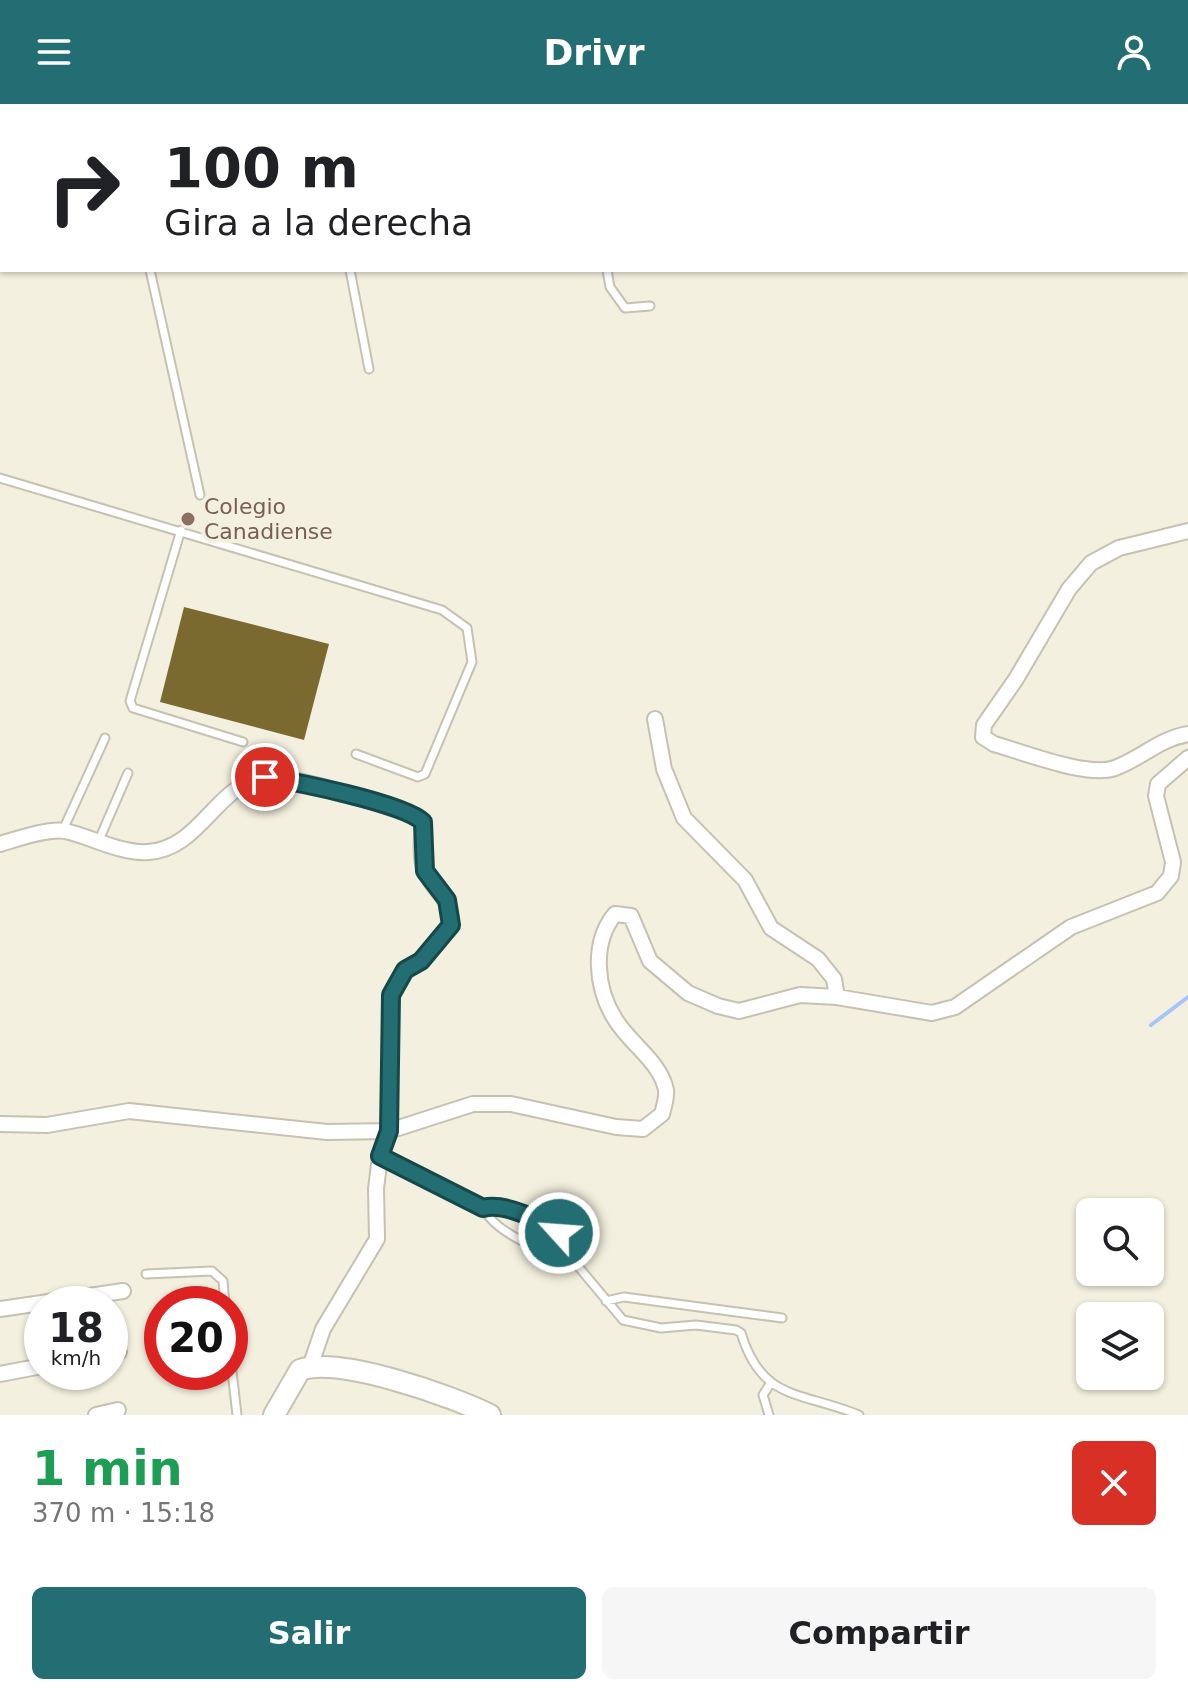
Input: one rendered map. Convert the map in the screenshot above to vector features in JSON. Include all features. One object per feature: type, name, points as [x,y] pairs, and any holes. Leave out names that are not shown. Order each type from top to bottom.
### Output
[{"type":"street","points":[[1188,531],[1119,548],[1091,563],[1069,589],[1016,679],[984,725],[983,737],[994,744],[1098,771],[1116,768],[1167,738],[1188,734]]},
{"type":"street","points":[[655,719],[664,769],[684,818],[745,880],[771,928],[818,959],[834,979],[837,997]]},
{"type":"street","points":[[0,1124],[47,1125],[129,1111],[327,1132],[389,1131],[473,1104],[511,1104],[616,1127],[643,1129],[662,1114],[667,1092],[657,1069],[615,1019],[599,977],[606,925],[615,914],[631,916],[650,961],[688,993],[718,1006],[739,1011],[800,995],[837,997],[932,1013],[955,1007],[1071,927],[1157,893],[1171,876],[1173,862],[1156,796],[1158,784],[1188,758]]},
{"type":"street","points":[[0,844],[63,830],[148,852],[172,846],[189,836],[242,785],[265,777],[372,803],[417,816],[423,822],[425,871],[447,900],[451,925],[428,954],[405,970],[391,995],[389,1131],[380,1156],[377,1239],[330,1316],[310,1367],[291,1380],[274,1415]]},
{"type":"street","points":[[0,1309],[24,1305]]},
{"type":"street","points":[[310,1367],[335,1367],[440,1393],[490,1415]]},
{"type":"street","points":[[0,1374],[24,1369]]},
{"type":"street","points":[[96,1415],[118,1410]]},
{"type":"lane","points":[[150,272],[200,495]]},
{"type":"lane","points":[[350,272],[369,369]]},
{"type":"lane","points":[[607,272],[610,287],[625,308],[650,306]]},
{"type":"lane","points":[[0,478],[442,610],[467,628],[472,662],[425,774],[418,777],[356,754]]},
{"type":"lane","points":[[181,530],[130,701],[133,708],[243,742]]},
{"type":"lane","points":[[63,830],[105,738]]},
{"type":"lane","points":[[99,840],[128,773]]},
{"type":"lane","points":[[380,1156],[483,1208],[496,1207],[546,1224],[559,1233],[572,1259],[623,1320],[661,1328],[696,1325],[736,1330],[741,1333],[745,1351],[755,1369],[770,1384],[859,1415]]},
{"type":"lane","points":[[483,1208],[488,1217],[509,1232],[547,1253],[572,1259]]},
{"type":"lane","points":[[146,1274],[212,1271],[223,1281],[223,1286]]},
{"type":"lane","points":[[606,1301],[624,1297],[782,1318]]},
{"type":"lane","points":[[769,1415],[763,1395],[770,1384]]},
{"type":"lane","points":[[234,1390],[237,1415]]},
{"type":"building","points":[[184,607],[329,644],[304,740],[160,702]]},
{"type":"waterway","points":[[1151,1025],[1188,997]]},
{"type":"place","name":"Colegio Canadiense","points":[[188,519]]},
{"type":"route","points":[[265,777],[297,782],[417,816],[423,822],[421,849],[425,871],[447,900],[451,925],[421,961],[405,970],[396,981],[391,995],[388,1010],[389,1131],[380,1156],[483,1208],[490,1206],[521,1215],[546,1224],[559,1233]]}]
